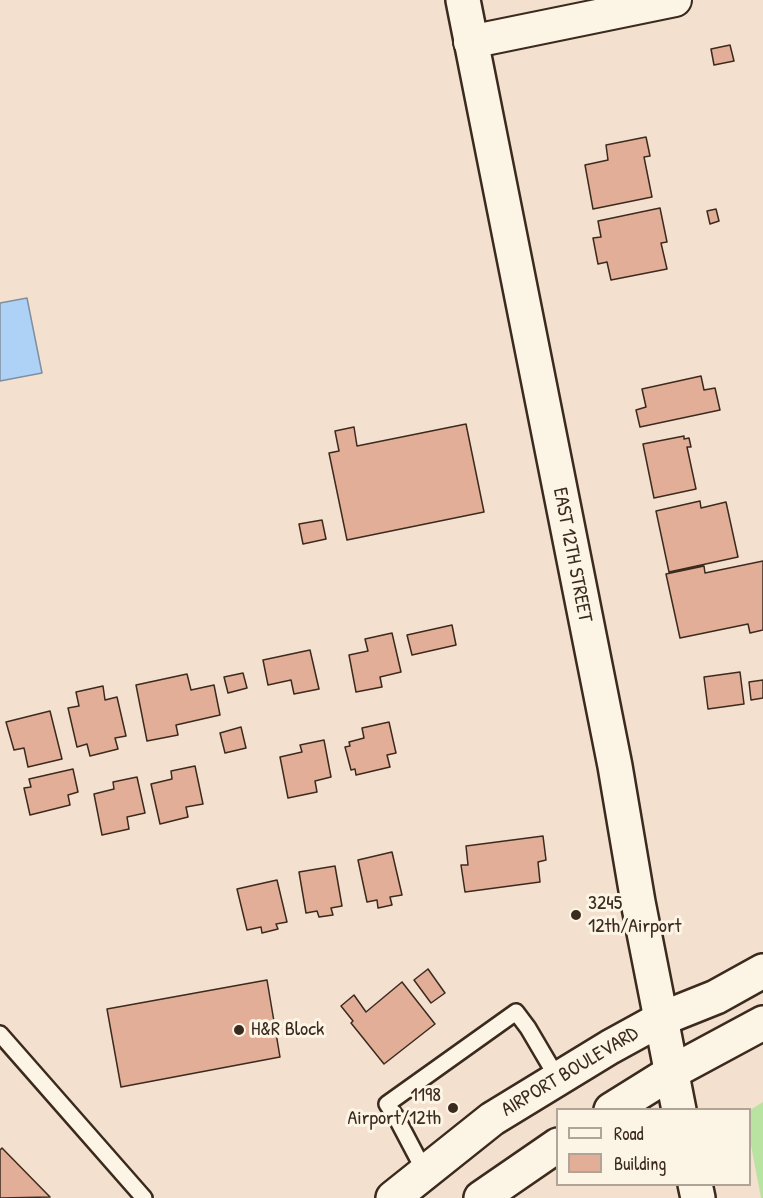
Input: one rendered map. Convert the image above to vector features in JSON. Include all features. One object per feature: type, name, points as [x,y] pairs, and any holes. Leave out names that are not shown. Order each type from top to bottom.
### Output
[{"type":"street","name":"EAST 12TH STREET","points":[[463,0],[680,1108]]},
{"type":"street","points":[[470,42],[675,0]]},
{"type":"street","name":"AIRPORT BOULEVARD","points":[[393,1198],[492,1119],[610,1047],[661,1019],[716,997],[763,971]]},
{"type":"street","points":[[614,1108],[672,1072],[763,1023]]},
{"type":"street","points":[[481,1198],[556,1146]]},
{"type":"lane","points":[[425,1172],[387,1104],[516,1012],[558,1079]]},
{"type":"lane","points":[[0,1034],[144,1198]]},
{"type":"green space","points":[[763,1102],[763,1198],[761,1198],[751,1145],[751,1109]]},
{"type":"water","points":[[27,298],[42,373],[0,381],[0,303]]},
{"type":"building","points":[[730,45],[734,61],[714,65],[711,49]]},
{"type":"building","points":[[646,137],[650,156],[644,157],[652,197],[593,209],[585,165],[608,160],[606,145]]},
{"type":"building","points":[[660,208],[667,242],[661,243],[667,269],[611,280],[607,262],[598,264],[593,238],[601,237],[598,221]]},
{"type":"building","points":[[716,209],[719,221],[710,224],[707,211]]},
{"type":"building","points":[[701,376],[704,390],[715,388],[720,410],[640,427],[636,410],[646,407],[642,389]]},
{"type":"building","points":[[466,424],[484,512],[347,540],[329,453],[339,451],[335,431],[354,427],[357,446]]},
{"type":"building","points":[[684,436],[684,439],[689,438],[691,447],[687,447],[696,489],[654,498],[643,444]]},
{"type":"building","points":[[700,501],[701,508],[726,502],[738,557],[669,572],[656,511]]},
{"type":"building","points":[[322,520],[326,539],[303,544],[299,524]]},
{"type":"building","points":[[763,561],[763,630],[750,633],[748,624],[680,638],[666,574],[704,566],[705,573]]},
{"type":"building","points":[[452,625],[456,645],[412,655],[407,635]]},
{"type":"building","points":[[392,633],[401,672],[380,677],[382,687],[356,692],[349,655],[368,651],[365,639]]},
{"type":"building","points":[[310,650],[319,689],[294,694],[291,680],[268,685],[263,660]]},
{"type":"building","points":[[740,672],[744,704],[708,709],[704,677]]},
{"type":"building","points":[[243,673],[247,688],[228,693],[224,677]]},
{"type":"building","points":[[187,674],[191,690],[214,685],[220,715],[176,725],[178,735],[147,741],[136,685]]},
{"type":"building","points":[[763,680],[763,698],[751,700],[749,682]]},
{"type":"building","points":[[103,686],[105,700],[117,697],[126,736],[115,738],[118,749],[90,756],[87,744],[77,747],[68,708],[79,706],[76,692]]},
{"type":"building","points":[[50,711],[62,759],[28,767],[24,748],[14,750],[6,722]]},
{"type":"building","points":[[389,722],[396,753],[387,755],[390,767],[356,775],[355,769],[351,770],[345,747],[350,746],[349,742],[364,738],[362,728]]},
{"type":"building","points":[[241,727],[246,748],[225,753],[220,733]]},
{"type":"building","points":[[324,740],[331,777],[315,781],[317,792],[288,798],[280,757],[302,752],[300,745]]},
{"type":"building","points":[[195,766],[203,804],[186,807],[188,817],[160,824],[151,784],[172,779],[171,771]]},
{"type":"building","points":[[73,769],[78,792],[68,795],[70,805],[30,815],[24,788],[31,787],[29,779]]},
{"type":"building","points":[[137,777],[145,813],[127,817],[129,829],[102,835],[94,794],[114,789],[113,782]]},
{"type":"building","points":[[543,836],[546,860],[538,862],[540,882],[465,892],[461,865],[468,865],[466,846]]},
{"type":"building","points":[[392,852],[402,895],[390,897],[392,905],[378,908],[377,900],[367,902],[358,860]]},
{"type":"building","points":[[335,866],[342,906],[331,908],[333,915],[319,917],[317,911],[306,913],[299,872]]},
{"type":"building","points":[[277,880],[287,922],[276,924],[278,929],[262,933],[261,927],[247,930],[237,889]]},
{"type":"building","points":[[428,969],[445,993],[431,1003],[414,980]]},
{"type":"building","points":[[267,980],[280,1057],[121,1087],[107,1009]]},
{"type":"building","points":[[402,982],[435,1024],[384,1064],[351,1023],[353,1021],[341,1006],[354,995],[366,1012]]},
{"type":"building","points":[[2,1148],[50,1197],[0,1198],[0,1150]]},
{"type":"place","name":"3245 12th/Airport","points":[[576,915]]},
{"type":"place","name":"H&R Block","points":[[239,1030]]},
{"type":"place","name":"1198 Airport/12th","points":[[453,1108]]}]
